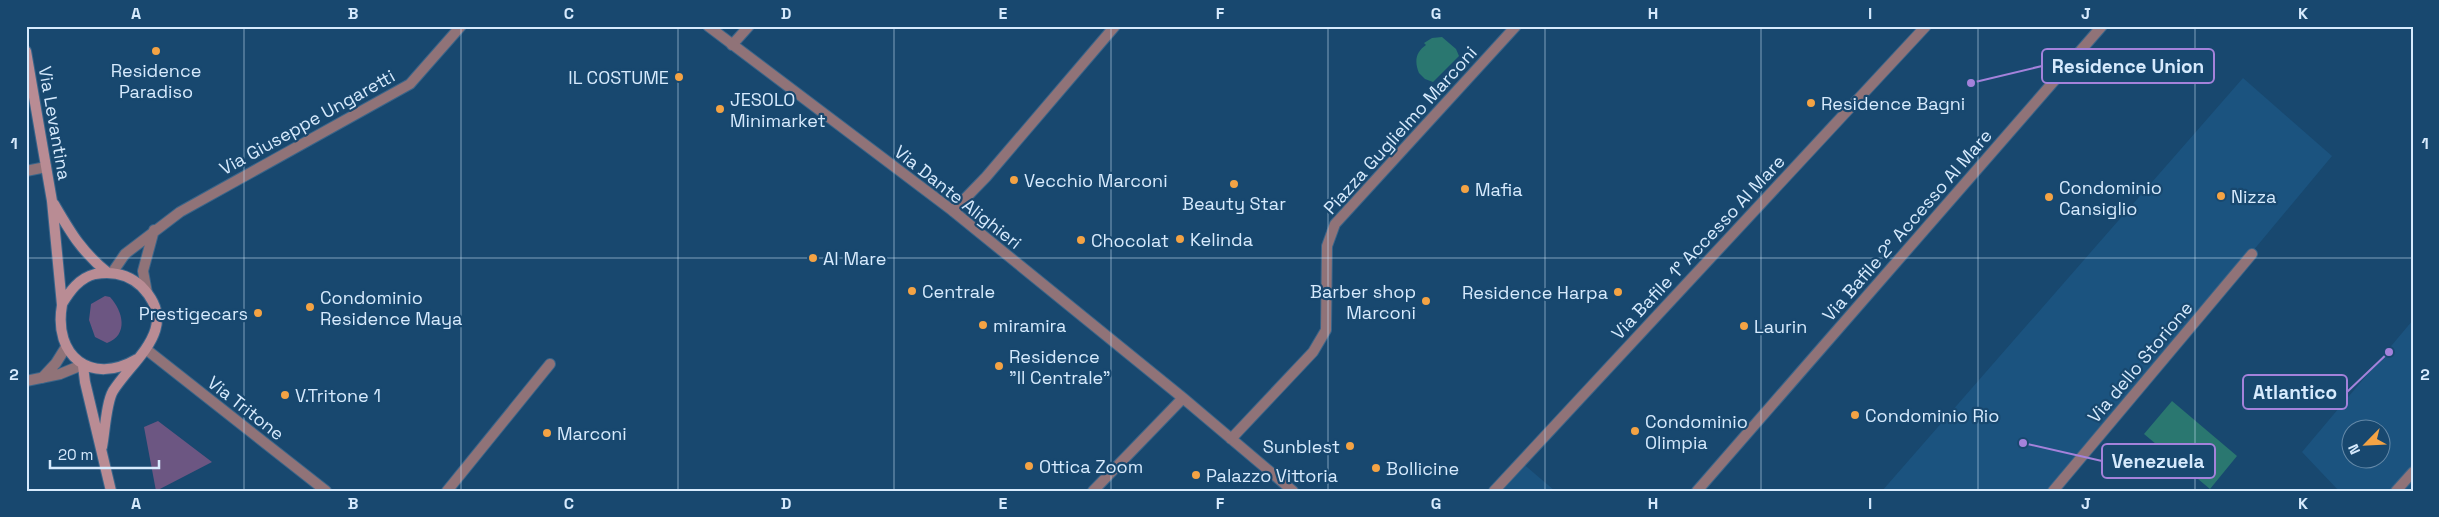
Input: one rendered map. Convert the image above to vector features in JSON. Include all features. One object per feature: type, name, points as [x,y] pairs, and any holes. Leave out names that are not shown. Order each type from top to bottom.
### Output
[{"type":"street","name":"Via Giuseppe Ungaretti","points":[[110,273],[125,254],[180,212],[410,84],[461,26]]},
{"type":"street","name":"Via Dante Alighieri","points":[[708,26],[953,211],[1183,398],[1293,491]]},
{"type":"street","points":[[732,44],[748,26]]},
{"type":"street","points":[[953,211],[986,176],[1115,26]]},
{"type":"street","name":"Piazza Guglielmo Marconi","points":[[1231,439],[1313,352],[1326,330],[1327,246],[1335,224],[1516,26]]},
{"type":"street","name":"Via Bafile 1° Accesso Al Mare","points":[[1494,491],[1926,26]]},
{"type":"street","name":"Via Bafile 2° Accesso Al Mare","points":[[1697,491],[2102,26]]},
{"type":"street","name":"Via Levantina","points":[[26,51],[52,201],[62,305],[59,320],[66,347],[74,359],[82,366]]},
{"type":"street","points":[[26,171],[46,167]]},
{"type":"street","name":"Via Levantina","points":[[52,201],[87,256],[110,273],[124,275],[137,282],[147,293]]},
{"type":"street","points":[[102,447],[113,391],[154,337],[156,322],[154,306],[147,293],[144,271],[154,230]]},
{"type":"street","name":"Via dello Storione","points":[[2054,491],[2252,254]]},
{"type":"street","points":[[62,305],[69,292],[79,281],[93,275],[110,273]]},
{"type":"street","points":[[41,378],[56,363],[66,347]]},
{"type":"street","name":"Via Tritone","points":[[146,350],[326,491]]},
{"type":"street","points":[[26,381],[60,374],[82,366],[115,369],[137,359]]},
{"type":"street","points":[[447,491],[550,364]]},
{"type":"street","points":[[82,366],[111,491]]},
{"type":"street","points":[[1093,491],[1183,398]]},
{"type":"street","points":[[2396,491],[2413,472]]},
{"type":"shaded area","points":[[1442,37],[1456,49],[1459,56],[1433,82],[1425,79],[1419,73],[1417,57],[1426,45],[1424,43],[1432,38]]},
{"type":"shaded area","points":[[2243,78],[2332,156],[2053,491],[1882,491]]},
{"type":"shaded area","points":[[105,296],[110,297],[115,303],[122,322],[119,334],[107,343],[95,337],[89,320],[91,304]]},
{"type":"shaded area","points":[[2413,320],[2413,491],[2339,491],[2302,452]]},
{"type":"shaded area","points":[[2172,401],[2237,456],[2210,489],[2144,434]]},
{"type":"shaded area","points":[[158,421],[212,462],[156,491],[144,427]]},
{"type":"shaded area","points":[[1520,461],[1555,491],[1494,491]]},
{"type":"place","name":"Residence Paradiso","points":[[156,51]]},
{"type":"place","name":"IL COSTUME","points":[[679,77]]},
{"type":"place","name":"Residence Union","points":[[1971,83]]},
{"type":"place","name":"Residence Bagni","points":[[1811,103]]},
{"type":"place","name":"JESOLO Minimarket","points":[[720,109]]},
{"type":"place","name":"Vecchio Marconi","points":[[1014,180]]},
{"type":"place","name":"Beauty Star","points":[[1234,184]]},
{"type":"place","name":"Mafia","points":[[1465,189]]},
{"type":"place","name":"Nizza","points":[[2221,196]]},
{"type":"place","name":"Condominio Cansiglio","points":[[2049,197]]},
{"type":"place","name":"Kelinda","points":[[1180,239]]},
{"type":"place","name":"Chocolat","points":[[1081,240]]},
{"type":"place","name":"Al Mare","points":[[813,258]]},
{"type":"place","name":"Centrale","points":[[912,291]]},
{"type":"place","name":"Residence Harpa","points":[[1618,292]]},
{"type":"place","name":"Barber shop Marconi","points":[[1426,301]]},
{"type":"place","name":"Condominio Residence Maya","points":[[310,307]]},
{"type":"place","name":"Prestigecars","points":[[258,313]]},
{"type":"place","name":"miramira","points":[[983,325]]},
{"type":"place","name":"Laurin","points":[[1744,326]]},
{"type":"place","name":"Atlantico","points":[[2389,352]]},
{"type":"place","name":"Residence \"Il Centrale\"","points":[[999,366]]},
{"type":"place","name":"V.Tritone 1","points":[[285,395]]},
{"type":"place","name":"Condominio Rio","points":[[1855,415]]},
{"type":"place","name":"Condominio Olimpia","points":[[1635,431]]},
{"type":"place","name":"Marconi","points":[[547,433]]},
{"type":"place","name":"Venezuela","points":[[2023,443]]},
{"type":"place","name":"Sunblest","points":[[1350,446]]},
{"type":"place","name":"Ottica Zoom","points":[[1029,466]]},
{"type":"place","name":"Bollicine","points":[[1376,468]]},
{"type":"place","name":"Palazzo Vittoria","points":[[1196,475]]}]
